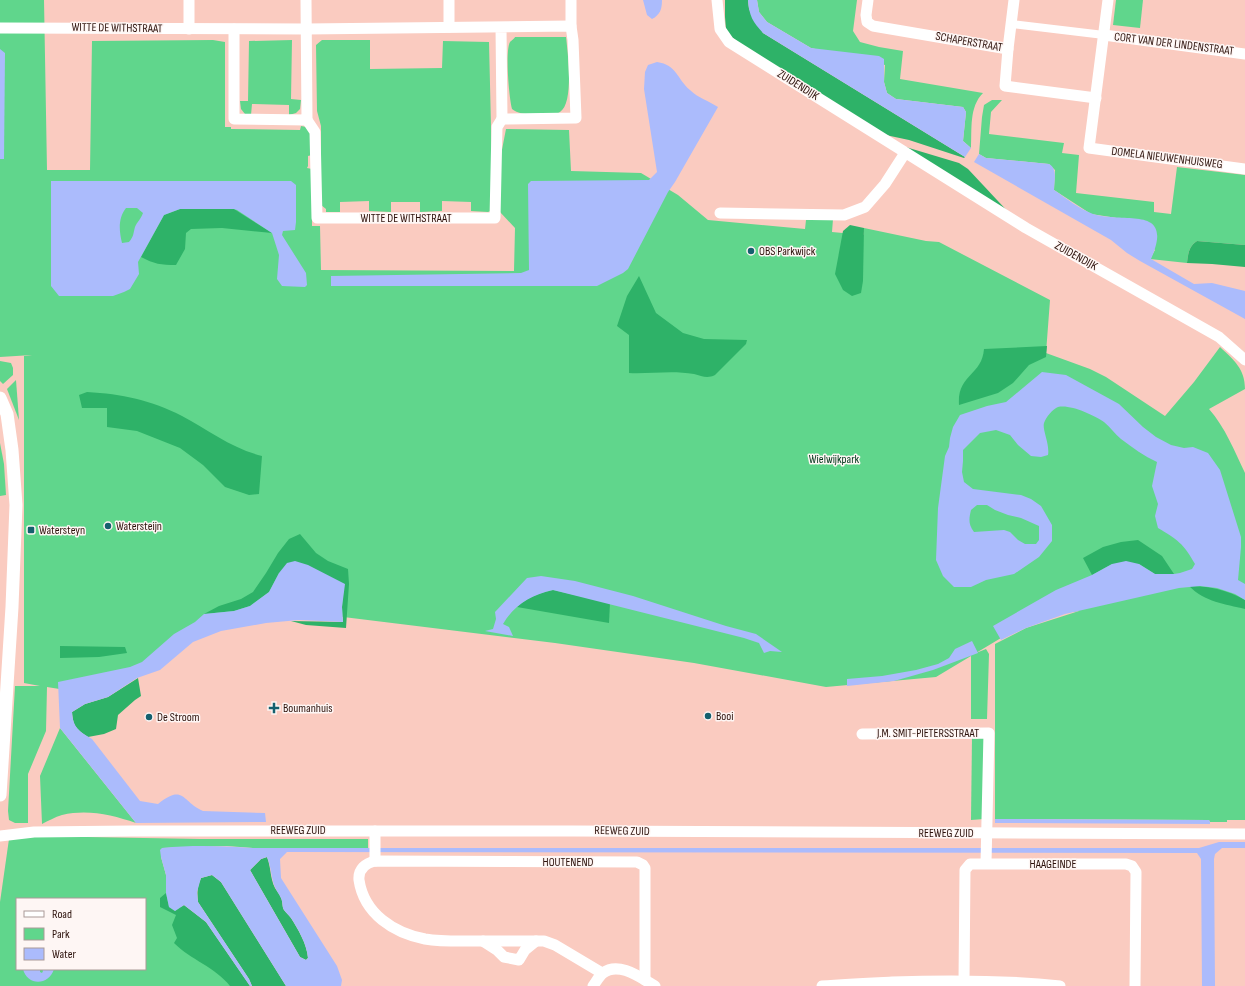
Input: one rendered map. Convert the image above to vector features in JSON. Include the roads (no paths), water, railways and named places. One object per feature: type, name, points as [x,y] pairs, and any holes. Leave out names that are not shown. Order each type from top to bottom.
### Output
[{"type":"street","points":[[189,0],[189,29]]},
{"type":"street","points":[[306,0],[306,29]]},
{"type":"street","points":[[449,0],[449,27]]},
{"type":"street","points":[[502,119],[576,118],[571,0]]},
{"type":"street","name":"ZUIDENDIJK","points":[[717,0],[720,29],[729,42],[1026,228],[1219,337],[1245,360]]},
{"type":"street","name":"SCHAPERSTRAAT","points":[[868,0],[866,16],[867,22],[873,26],[1008,49],[1005,86],[1096,98]]},
{"type":"street","points":[[1008,49],[1014,0]]},
{"type":"street","points":[[1096,98],[1108,0]]},
{"type":"street","points":[[1011,24],[1104,35]]},
{"type":"street","name":"WITTE DE WITHSTRAAT","points":[[0,28],[306,29],[571,26]]},
{"type":"street","name":"WITTE DE WITHSTRAAT","points":[[306,29],[307,120],[315,132],[317,218],[495,218],[497,127],[502,119],[501,27]]},
{"type":"street","points":[[234,29],[234,119],[307,120]]},
{"type":"street","name":"CORT VAN DER LINDENSTRAAT","points":[[1104,35],[1245,54]]},
{"type":"street","name":"DOMELA NIEUWENHUISWEG","points":[[1096,98],[1089,148],[1245,168]]},
{"type":"street","points":[[720,214],[844,215],[865,207],[885,184],[905,152]]},
{"type":"street","points":[[0,398],[7,414],[12,450],[16,505],[12,607],[0,795]]},
{"type":"street","name":"J.M. SMIT-PIETERSSTRAAT","points":[[862,734],[989,733],[987,838]]},
{"type":"street","name":"REEWEG ZUID","points":[[0,836],[49,831],[375,835],[987,838],[1245,834]]},
{"type":"street","points":[[375,835],[375,861],[369,862],[361,869],[359,877],[364,896],[370,907],[376,915],[400,932],[425,939],[544,941],[555,945],[602,973]]},
{"type":"street","points":[[986,860],[987,838]]},
{"type":"street","name":"HAAGEINDE","points":[[964,980],[965,870],[970,864],[986,860],[1126,864],[1132,866],[1136,872],[1135,986]]},
{"type":"street","name":"HOUTENEND","points":[[375,861],[637,862],[645,868],[645,980]]},
{"type":"street","points":[[483,941],[504,957],[519,960],[525,950],[536,941]]},
{"type":"street","points":[[593,986],[602,973],[621,969],[629,971],[655,986]]},
{"type":"street","points":[[822,986],[964,980],[1060,986]]},
{"type":"water","points":[[643,0],[662,0],[662,6],[657,16],[652,19],[647,15]]},
{"type":"water","points":[[748,0],[757,0],[759,12],[767,22],[811,48],[879,56],[884,59],[884,82],[887,93],[896,99],[963,107],[966,112],[963,141],[971,148],[965,157],[763,33],[752,18]]},
{"type":"water","points":[[0,49],[5,53],[4,159],[0,159]]},
{"type":"water","points":[[657,62],[669,66],[693,93],[718,107],[668,192],[628,269],[623,273],[597,286],[331,286],[331,276],[521,273],[529,270],[528,184],[531,181],[649,180],[657,172],[644,89],[645,72],[648,65]]},
{"type":"water","points":[[979,154],[986,158],[1049,164],[1055,172],[1054,190],[1083,209],[1093,214],[1105,217],[1131,218],[1151,223],[1156,230],[1157,242],[1151,259],[1194,284],[1212,283],[1245,291],[1245,319],[1140,261],[1111,240],[974,162]]},
{"type":"water","points":[[51,181],[291,181],[296,185],[295,230],[283,231],[282,235],[306,273],[307,285],[305,287],[282,286],[277,279],[279,255],[272,233],[234,209],[180,209],[164,215],[138,262],[139,274],[130,289],[124,292],[113,296],[59,296],[51,286]],"holes":[[[126,208],[137,208],[143,213],[135,227],[131,240],[129,242],[122,243],[120,234],[120,220],[123,212]]]},
{"type":"water","points":[[1042,372],[1066,375],[1119,404],[1156,437],[1171,445],[1184,448],[1193,447],[1208,453],[1220,470],[1241,537],[1238,580],[1245,584],[1245,600],[1235,594],[1217,588],[1200,586],[1179,588],[1065,614],[1026,628],[1001,640],[993,626],[1056,590],[1092,575],[1112,564],[1126,561],[1139,564],[1155,574],[1174,574],[1192,569],[1195,564],[1180,543],[1158,528],[1155,516],[1158,504],[1152,486],[1157,462],[1125,442],[1100,419],[1088,413],[1063,406],[1054,410],[1044,423],[1048,455],[1041,457],[1031,456],[1018,445],[1010,435],[996,430],[980,433],[963,450],[962,472],[964,482],[973,489],[1021,495],[1031,499],[1041,506],[1052,525],[1052,541],[1039,557],[1014,574],[986,580],[971,587],[954,587],[943,576],[936,560],[938,508],[945,456],[949,447],[953,427],[960,415],[987,406],[1006,402]],"holes":[[[977,505],[987,505],[995,510],[1021,518],[1039,526],[1039,540],[1036,544],[1025,544],[1018,540],[1010,532],[1004,530],[974,532],[970,521],[971,510]]]},
{"type":"water","points":[[295,561],[308,565],[345,584],[342,607],[343,622],[299,620],[266,623],[221,631],[193,642],[160,670],[137,678],[108,697],[85,704],[72,712],[75,725],[84,734],[92,739],[140,801],[158,804],[173,795],[178,795],[182,796],[203,811],[265,813],[266,822],[136,823],[60,728],[58,682],[130,667],[142,662],[174,634],[195,622],[204,614],[234,611],[250,606],[269,592],[279,573],[287,563]]},
{"type":"water","points":[[541,576],[575,581],[633,596],[726,626],[756,634],[782,652],[770,651],[764,653],[759,643],[744,638],[553,590],[530,598],[512,611],[503,624],[509,627],[513,636],[485,631],[493,629],[496,619],[495,612],[527,578]]},
{"type":"water","points":[[972,641],[978,653],[933,670],[894,681],[847,686],[847,679],[882,676],[916,670],[938,664],[949,658],[955,649]]},
{"type":"water","points":[[995,819],[1209,820],[1210,824],[995,823]]},
{"type":"water","points":[[1219,842],[1245,842],[1245,848],[1222,848],[1215,854],[1215,986],[1202,986],[1201,859],[1197,853],[287,852],[280,859],[281,878],[337,966],[342,980],[341,986],[286,986],[221,882],[212,875],[201,878],[197,892],[198,902],[249,979],[252,986],[250,986],[206,922],[184,905],[175,911],[169,907],[166,893],[166,875],[160,850],[162,848],[173,847],[208,846],[253,848],[1199,848]],"holes":[[[267,857],[274,885],[282,900],[283,909],[294,922],[304,942],[308,958],[306,960],[300,957],[250,870],[261,859]]]},
{"type":"water","points":[[23,970],[40,970],[42,973],[42,970],[54,970],[48,979],[38,982],[29,979],[25,975]]},
{"type":"place","name":"OBS Parkwijck","points":[[751,251]]},
{"type":"place","name":"Watersteijn","points":[[108,526]]},
{"type":"place","name":"Watersteyn","points":[[31,530]]},
{"type":"place","name":"Boumanhuis","points":[[274,708]]},
{"type":"place","name":"Booi","points":[[708,716]]},
{"type":"place","name":"De Stroom","points":[[149,717]]},
{"type":"park label","name":"Wielwijkpark","points":[[834,459]]}]
